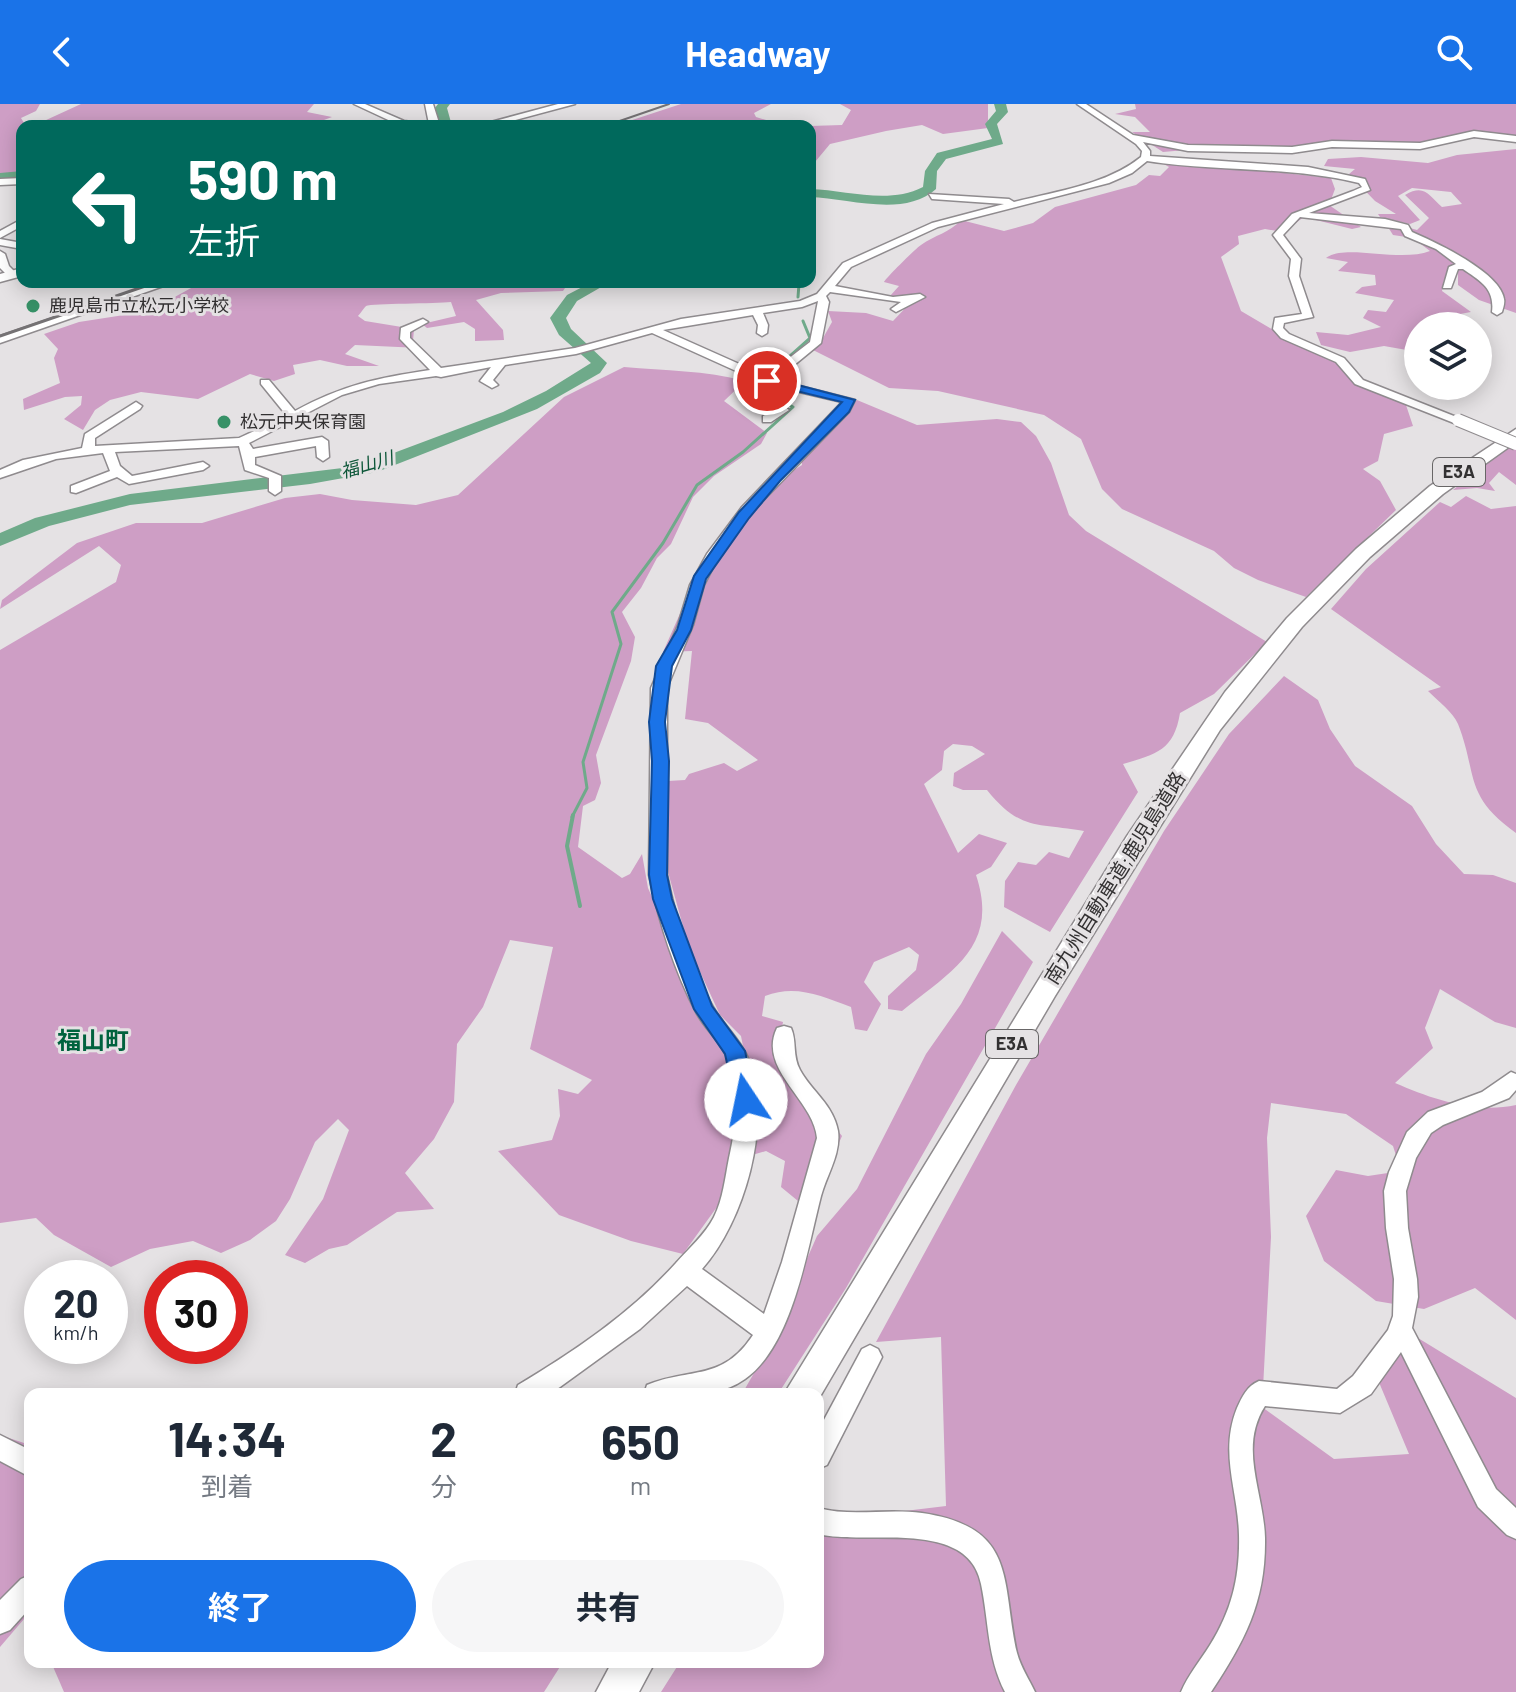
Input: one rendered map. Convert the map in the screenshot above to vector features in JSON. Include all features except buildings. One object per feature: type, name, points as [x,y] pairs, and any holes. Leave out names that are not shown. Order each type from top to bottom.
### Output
[{"type":"highway","name":"南九州自動車道;鹿児島道路","points":[[806,1388],[1035,1004],[1156,811],[1231,699],[1326,589],[1405,514],[1439,486],[1516,434]]},
{"type":"highway","points":[[616,1692],[631,1668]]},
{"type":"main road","points":[[505,120],[570,104]]},
{"type":"street","points":[[358,104],[399,120]]},
{"type":"street","points":[[1081,104],[1143,145],[1145,158]]},
{"type":"street","points":[[1130,136],[1188,148],[1292,150],[1332,144],[1420,146],[1474,134],[1516,139]]},
{"type":"street","points":[[0,474],[41,458],[88,451],[239,442],[254,438],[338,393],[378,381],[441,374],[576,351],[651,329],[783,309],[824,292],[847,265],[935,225],[1020,205],[1120,176],[1145,158],[1207,166],[1274,164],[1344,175],[1362,181],[1367,188],[1302,215],[1282,227],[1278,235],[1296,259],[1294,276],[1308,317],[1279,320],[1278,329],[1285,336],[1340,360],[1359,382],[1516,444]]},
{"type":"street","points":[[932,196],[953,200],[994,199],[1020,205]]},
{"type":"street","points":[[1302,215],[1405,227],[1413,237],[1439,247],[1497,291],[1497,312]]},
{"type":"street","points":[[1362,220],[1362,224],[1371,229]]},
{"type":"street","points":[[0,254],[4,267],[11,275]]},
{"type":"street","points":[[1447,286],[1454,267],[1466,265]]},
{"type":"street","points":[[0,340],[152,288]]},
{"type":"street","points":[[824,292],[893,300],[920,297],[896,309]]},
{"type":"street","points":[[767,419],[783,410],[765,398],[759,385],[815,343],[824,292]]},
{"type":"street","points":[[757,312],[763,325],[762,333]]},
{"type":"street","points":[[782,314],[821,318]]},
{"type":"street","points":[[423,322],[405,330],[405,339],[441,374]]},
{"type":"street","points":[[537,1388],[575,1366],[667,1290],[720,1227],[748,1121],[743,1080],[735,1051],[704,1009],[662,899],[658,875],[659,688],[664,666],[684,630],[699,579],[721,544],[775,478],[845,409],[849,400],[765,380],[651,329]]},
{"type":"street","points":[[492,385],[486,381],[500,364]]},
{"type":"street","points":[[265,382],[293,416]]},
{"type":"street","points":[[88,451],[89,437],[136,406]]},
{"type":"street","points":[[249,454],[322,441],[323,457]]},
{"type":"street","points":[[239,442],[249,454],[249,467],[275,476],[275,491]]},
{"type":"street","points":[[108,450],[109,460],[129,480],[203,466]]},
{"type":"street","points":[[76,489],[118,472]]},
{"type":"street","points":[[685,1388],[714,1382],[740,1369],[767,1331],[791,1279],[813,1188],[829,1151],[822,1114],[787,1071],[782,1056],[784,1034]]},
{"type":"street","points":[[1195,1692],[1245,1606],[1252,1526],[1238,1457],[1239,1433],[1247,1409],[1259,1393],[1340,1401],[1362,1385],[1398,1336],[1407,1314],[1409,1280],[1395,1212],[1395,1187],[1415,1137],[1437,1115],[1503,1093],[1511,1081]]},
{"type":"street","points":[[684,1270],[767,1331]]},
{"type":"street","points":[[1398,1336],[1406,1337],[1487,1498],[1516,1526]]},
{"type":"street","points":[[824,1445],[870,1357]]},
{"type":"street","points":[[0,1447],[24,1461]]},
{"type":"street","points":[[824,1522],[945,1528],[973,1544],[986,1559],[998,1589],[1001,1654],[1021,1692]]},
{"type":"street","points":[[0,1620],[24,1594]]},
{"type":"shaded area","points":[[0,104],[40,104],[36,111],[22,120],[16,120],[16,173],[0,174]]},
{"type":"shaded area","points":[[81,104],[314,104],[307,112],[332,117],[324,120],[46,120]]},
{"type":"shaded area","points":[[681,104],[771,104],[754,113],[756,117],[766,120],[632,120]]},
{"type":"shaded area","points":[[840,104],[988,104],[988,128],[943,134],[922,125],[886,131],[830,144],[816,161],[816,126],[842,125],[851,110]]},
{"type":"shaded area","points":[[1135,104],[1516,104],[1516,141],[1476,135],[1440,145],[1414,147],[1331,146],[1316,150],[1242,145],[1163,152],[1132,132],[1150,132],[1135,117],[1115,114],[1136,109]]},
{"type":"shaded area","points":[[1516,149],[1516,313],[1479,300],[1458,285],[1458,267],[1444,280],[1442,291],[1471,312],[1404,312],[1404,350],[1384,346],[1350,352],[1321,345],[1316,332],[1348,335],[1381,327],[1363,318],[1368,310],[1386,312],[1394,300],[1355,293],[1362,287],[1376,285],[1375,275],[1338,271],[1348,262],[1326,258],[1346,252],[1403,255],[1430,251],[1413,238],[1393,235],[1388,227],[1396,224],[1417,230],[1429,218],[1405,195],[1417,190],[1430,195],[1442,207],[1462,204],[1451,192],[1412,188],[1398,196],[1420,220],[1410,224],[1380,217],[1378,214],[1396,214],[1375,201],[1349,174],[1355,169],[1324,166],[1328,159],[1361,157],[1428,163],[1457,155]]},
{"type":"shaded area","points":[[1155,159],[1331,178],[1335,189],[1329,205],[1361,227],[1352,229],[1304,217],[1283,232],[1265,229],[1238,236],[1239,244],[1221,257],[1241,311],[1275,331],[1321,349],[1374,390],[1406,405],[1413,426],[1384,434],[1378,461],[1363,469],[1380,481],[1396,510],[1306,597],[1258,580],[1234,568],[1214,551],[1122,509],[1102,489],[1081,439],[1044,415],[938,391],[889,388],[811,349],[823,338],[832,322],[828,311],[866,313],[893,321],[912,301],[890,296],[899,286],[884,282],[918,247],[961,220],[1004,231],[1033,223],[1055,207],[1136,185],[1149,175],[1160,176],[1169,167]]},
{"type":"shaded area","points":[[191,288],[565,288],[563,291],[501,293],[476,300],[503,330],[504,340],[475,341],[475,329],[464,322],[427,328],[422,324],[456,316],[451,302],[371,305],[366,306],[358,316],[365,321],[414,329],[413,341],[420,348],[355,345],[345,354],[379,366],[347,366],[320,360],[293,365],[295,374],[274,381],[250,374],[198,399],[141,392],[110,400],[95,410],[83,430],[64,419],[81,405],[82,396],[65,397],[24,410],[23,399],[60,383],[54,358],[58,349],[44,334],[79,322],[137,313],[149,301],[162,304]]},
{"type":"shaded area","points":[[624,367],[730,377],[745,381],[724,401],[767,433],[761,444],[714,476],[693,497],[671,544],[657,558],[641,588],[622,612],[635,637],[631,661],[596,755],[601,783],[595,800],[583,806],[578,847],[622,878],[630,874],[642,854],[648,888],[690,983],[719,1028],[743,1104],[735,1182],[683,1254],[631,1241],[559,1215],[498,1151],[552,1140],[560,1116],[558,1089],[578,1094],[592,1080],[530,1049],[553,947],[510,940],[483,1007],[457,1044],[454,1102],[434,1139],[405,1173],[434,1209],[397,1212],[347,1245],[329,1249],[305,1263],[285,1255],[323,1199],[349,1130],[338,1119],[315,1142],[290,1199],[276,1221],[250,1240],[221,1253],[193,1241],[150,1249],[126,1260],[99,1260],[54,1235],[36,1218],[0,1223],[0,650],[116,582],[121,565],[99,546],[0,609],[2,600],[77,543],[136,523],[202,523],[285,498],[320,494],[416,505],[458,495],[564,397]]},
{"type":"shaded area","points":[[857,400],[917,425],[997,419],[1021,422],[1036,436],[1051,463],[1069,515],[1086,531],[1267,642],[1214,694],[1180,713],[1173,735],[1162,749],[1123,764],[1138,792],[1050,932],[1004,907],[1005,881],[1018,862],[1036,865],[1049,852],[1069,858],[1084,831],[1030,823],[1009,813],[987,790],[963,790],[953,786],[954,773],[985,754],[972,746],[953,744],[944,751],[942,770],[924,784],[958,853],[979,834],[1007,843],[991,867],[976,875],[982,900],[981,921],[976,939],[966,955],[938,983],[902,1011],[888,1009],[888,996],[916,970],[919,955],[909,947],[874,962],[864,982],[881,1004],[867,1031],[855,1029],[851,1007],[829,999],[798,991],[765,996],[762,1016],[783,1022],[777,1054],[842,1136],[809,1210],[781,1187],[785,1161],[766,1151],[752,1155],[750,1082],[741,1036],[720,1015],[689,948],[668,872],[652,845],[668,781],[685,780],[689,774],[724,763],[737,771],[758,760],[708,723],[685,719],[692,651],[663,652],[686,600],[783,467],[794,470],[802,465],[801,455]]},
{"type":"shaded area","points":[[1510,443],[1516,446],[1516,485],[1499,472],[1489,483],[1495,491],[1477,488],[1453,490]]},
{"type":"shaded area","points":[[1466,496],[1491,509],[1516,506],[1516,833],[1487,807],[1480,795],[1456,720],[1428,691],[1441,687],[1331,609],[1366,569],[1440,502],[1451,507]]},
{"type":"shaded area","points":[[1284,676],[1318,700],[1330,729],[1355,766],[1412,806],[1436,844],[1464,874],[1493,875],[1516,883],[1516,1028],[1495,1022],[1440,989],[1425,1028],[1433,1048],[1395,1083],[1469,1106],[1516,1105],[1516,1320],[1475,1288],[1424,1309],[1376,1301],[1324,1261],[1306,1216],[1336,1170],[1368,1176],[1401,1171],[1393,1146],[1346,1114],[1271,1103],[1267,1138],[1271,1237],[1262,1407],[1334,1459],[1409,1454],[1373,1368],[1418,1338],[1516,1398],[1516,1692],[661,1692],[676,1668],[824,1668],[824,1524],[830,1520],[946,1506],[941,1337],[876,1342],[1016,1085],[1164,831],[1229,734]]},
{"type":"shaded area","points":[[1002,931],[1033,962],[846,1288],[782,1388],[745,1388],[766,1352],[817,1236],[857,1189],[926,1054],[961,1004]]},
{"type":"shaded area","points":[[0,1435],[24,1443],[24,1619],[0,1647]]},
{"type":"shaded area","points":[[54,1668],[559,1668],[544,1692],[64,1692]]},
{"type":"waterway","points":[[444,104],[441,108],[444,120]]},
{"type":"waterway","name":"福山川","points":[[816,193],[887,200],[916,196],[929,189],[931,171],[941,156],[999,141],[991,124],[1002,112],[1000,104]]},
{"type":"waterway","points":[[0,177],[16,176]]},
{"type":"waterway","name":"福山川","points":[[0,540],[42,522],[130,500],[363,470],[509,416],[573,383],[594,370],[599,363],[564,332],[558,318],[572,298],[591,288]]},
{"type":"waterway","points":[[798,297],[799,288]]},
{"type":"waterway","points":[[773,371],[810,338],[803,321]]},
{"type":"waterway","points":[[573,815],[587,788],[583,762],[621,644],[612,612],[663,543],[697,485],[743,452],[793,407],[775,396],[772,384]]},
{"type":"waterway","points":[[573,815],[567,846],[580,906]]},
{"type":"railway","points":[[622,120],[669,104]]},
{"type":"railway","points":[[0,336],[139,288]]},
{"type":"place","name":"鹿児島市立松元小学校","points":[[33,306]]},
{"type":"place","name":"松元中央保育園","points":[[224,422]]},
{"type":"district","name":"福山町","points":[[93,1041]]},
{"type":"route","points":[[746,1100],[735,1051],[704,1009],[662,899],[658,875],[660,761],[657,722],[664,666],[684,630],[699,579],[729,533],[775,478],[823,434],[849,400],[767,381]]}]
